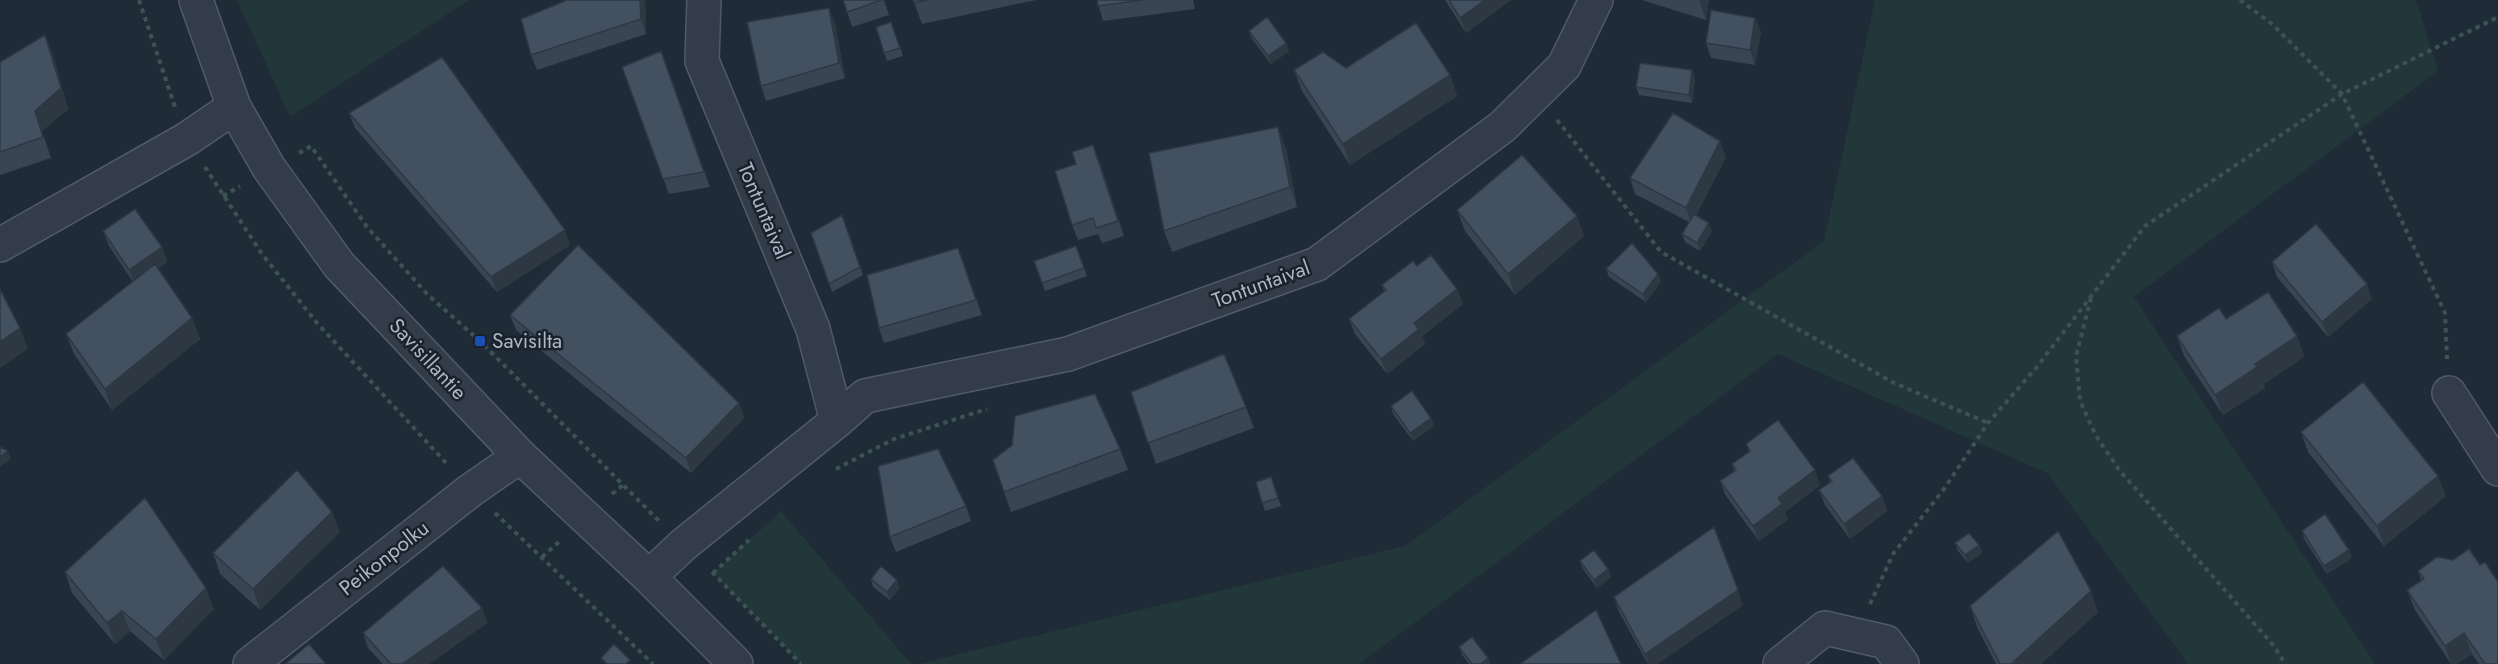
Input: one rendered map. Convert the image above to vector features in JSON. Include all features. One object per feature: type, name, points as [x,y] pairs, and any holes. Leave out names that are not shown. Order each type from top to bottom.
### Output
[{"type":"street","name":"Savisillantie","points":[[196,0],[234,107],[269,168],[339,266],[520,456],[649,577],[736,664]]},
{"type":"street","name":"Tontuntaival","points":[[704,0],[702,61],[813,329],[837,422]]},
{"type":"street","name":"Tontuntaival","points":[[649,577],[683,545],[837,422],[865,396],[1068,354],[1317,264],[1502,127],[1564,66],[1596,0]]},
{"type":"street","points":[[0,244],[187,139],[234,107]]},
{"type":"street","points":[[2449,393],[2498,469]]},
{"type":"street","name":"Peikonpolku","points":[[250,664],[471,490],[520,456]]},
{"type":"street","points":[[1780,664],[1825,628],[1886,642],[1902,664]]},
{"type":"path","points":[[139,0],[158,62],[187,139],[262,254],[317,323],[471,490],[653,664]]},
{"type":"path","points":[[2241,0],[2272,24],[2342,94],[2445,313],[2449,393]]},
{"type":"path","points":[[1857,635],[1893,554],[1944,489],[1988,423],[2036,368],[2145,226],[2342,94],[2498,17]]},
{"type":"path","points":[[1536,93],[1661,252],[1894,383],[1988,423]]},
{"type":"path","points":[[311,146],[367,227],[428,295],[480,341],[801,664]]},
{"type":"path","points":[[2092,296],[2076,356],[2080,401],[2097,436],[2120,471],[2274,646],[2285,664]]},
{"type":"green space","points":[[237,0],[469,0],[290,117]]},
{"type":"green space","points":[[1875,0],[2416,0],[2438,71],[2134,297],[2375,664],[2188,664],[2047,473],[1778,354],[1359,664],[918,664],[1405,546],[1824,241]]},
{"type":"green space","points":[[781,511],[911,664],[801,664],[713,573]]},
{"type":"building","points":[[567,0],[640,0],[641,19],[531,55],[521,19]]},
{"type":"building","points":[[843,0],[882,0],[847,12]]},
{"type":"building","points":[[913,0],[929,0],[914,3]]},
{"type":"building","points":[[1097,0],[1143,0],[1098,6]]},
{"type":"building","points":[[1449,0],[1485,0],[1460,18]]},
{"type":"building","points":[[829,8],[839,63],[761,86],[747,22]]},
{"type":"building","points":[[1711,10],[1755,18],[1750,50],[1706,43]]},
{"type":"building","points":[[1267,17],[1286,43],[1268,56],[1249,31]]},
{"type":"building","points":[[891,22],[900,48],[884,53],[876,27]]},
{"type":"building","points":[[1416,23],[1450,75],[1343,144],[1294,70],[1323,52],[1346,68]]},
{"type":"building","points":[[45,35],[61,88],[35,111],[43,137],[0,152],[0,62]]},
{"type":"building","points":[[661,51],[704,172],[663,179],[622,67]]},
{"type":"building","points":[[442,57],[565,230],[491,277],[349,113]]},
{"type":"building","points":[[1640,63],[1692,70],[1689,95],[1636,87]]},
{"type":"building","points":[[1673,113],[1720,141],[1686,208],[1630,178]]},
{"type":"building","points":[[1278,127],[1290,187],[1164,231],[1149,153]]},
{"type":"building","points":[[1093,145],[1118,221],[1096,228],[1093,218],[1072,225],[1055,171],[1076,164],[1072,152]]},
{"type":"building","points":[[1522,155],[1577,216],[1508,274],[1457,210]]},
{"type":"building","points":[[135,209],[162,247],[129,270],[103,231]]},
{"type":"building","points":[[1694,214],[1709,223],[1697,243],[1682,234]]},
{"type":"building","points":[[842,215],[860,267],[829,284],[811,233]]},
{"type":"building","points":[[2316,224],[2367,284],[2322,322],[2272,262]]},
{"type":"building","points":[[1632,243],[1658,274],[1643,294],[1606,269]]},
{"type":"building","points":[[578,245],[739,403],[686,458],[510,315]]},
{"type":"building","points":[[1076,246],[1084,268],[1042,283],[1034,261]]},
{"type":"building","points":[[958,248],[976,300],[879,328],[867,275]]},
{"type":"building","points":[[1431,255],[1457,289],[1414,323],[1419,329],[1381,359],[1349,319],[1386,290],[1382,285],[1413,261],[1417,266]]},
{"type":"building","points":[[155,264],[192,318],[105,389],[66,334]]},
{"type":"building","points":[[0,289],[20,328],[0,342]]},
{"type":"building","points":[[2268,292],[2297,336],[2255,364],[2257,367],[2215,395],[2177,336],[2219,308],[2226,319]]},
{"type":"building","points":[[1224,354],[1246,407],[1148,443],[1131,392]]},
{"type":"building","points":[[2363,382],[2438,476],[2377,526],[2301,432]]},
{"type":"building","points":[[1412,391],[1431,418],[1410,433],[1391,406]]},
{"type":"building","points":[[1095,394],[1120,449],[1004,492],[993,460],[1012,445],[1015,416]]},
{"type":"building","points":[[1778,420],[1815,470],[1778,498],[1782,504],[1753,526],[1720,481],[1736,470],[1732,464],[1750,451],[1746,444]]},
{"type":"building","points":[[0,447],[8,451],[0,457]]},
{"type":"building","points":[[938,449],[966,506],[890,537],[878,466]]},
{"type":"building","points":[[1853,458],[1882,496],[1844,524],[1819,490],[1832,481],[1828,476]]},
{"type":"building","points":[[297,470],[332,512],[253,589],[213,553]]},
{"type":"building","points":[[1271,477],[1278,498],[1262,503],[1256,482]]},
{"type":"building","points":[[145,498],[206,588],[156,639],[122,611],[107,623],[65,572]]},
{"type":"building","points":[[2325,514],[2349,550],[2324,566],[2302,531]]},
{"type":"building","points":[[1714,527],[1738,590],[1645,654],[1614,597]]},
{"type":"building","points":[[2058,531],[2091,591],[2011,664],[2000,664],[1970,606]]},
{"type":"building","points":[[1969,533],[1979,545],[1965,555],[1955,543]]},
{"type":"building","points":[[2469,549],[2480,565],[2485,562],[2498,582],[2498,664],[2485,664],[2464,633],[2445,646],[2407,590],[2424,579],[2418,571],[2437,557],[2453,560]]},
{"type":"building","points":[[1594,550],[1608,569],[1594,580],[1580,561]]},
{"type":"building","points":[[443,566],[482,608],[402,664],[391,664],[363,633]]},
{"type":"building","points":[[881,566],[897,580],[887,592],[871,579]]},
{"type":"building","points":[[1596,610],[1621,664],[1520,664]]},
{"type":"building","points":[[1472,637],[1488,658],[1481,664],[1472,664],[1459,647]]},
{"type":"building","points":[[309,644],[326,664],[285,664]]},
{"type":"building","points":[[614,644],[630,660],[626,664],[607,664],[601,658]]},
{"type":"place","name":"Savisilta","points":[[480,341]]}]
